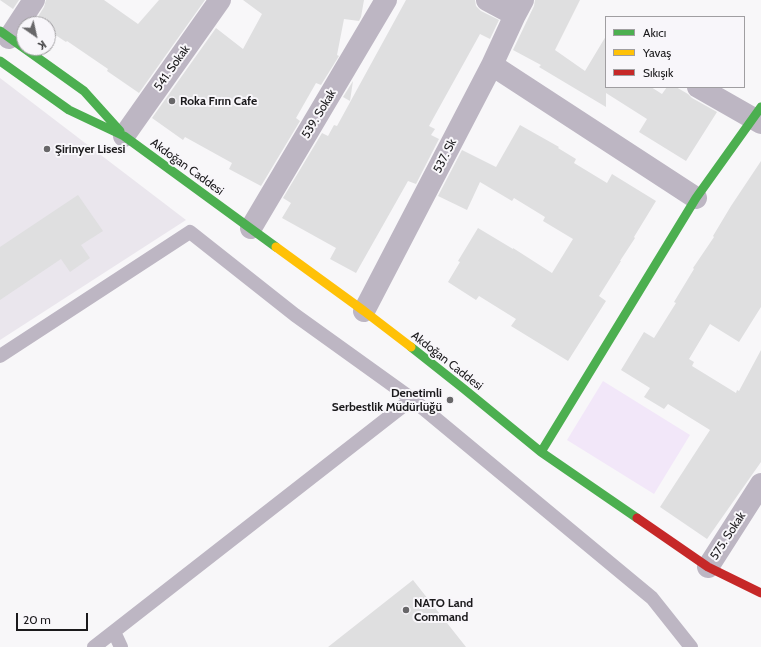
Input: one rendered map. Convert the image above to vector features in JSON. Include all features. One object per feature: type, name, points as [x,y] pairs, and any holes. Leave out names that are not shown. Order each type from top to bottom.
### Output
[{"type":"main road","name":"Akdoğan Caddesi","points":[[5,34],[84,90],[124,136]]},
{"type":"main road","name":"Akdoğan Caddesi","points":[[0,61],[68,110],[124,136],[364,311],[464,389],[541,452],[708,567],[761,593]]},
{"type":"main road","points":[[541,452],[696,198],[758,116]]},
{"type":"street","points":[[5,34],[34,0]]},
{"type":"street","name":"541. Sokak","points":[[124,136],[220,0]]},
{"type":"street","name":"539. Sokak","points":[[251,228],[386,0]]},
{"type":"street","points":[[487,0],[519,7]]},
{"type":"street","name":"537. Sk","points":[[364,311],[492,65],[519,7]]},
{"type":"street","points":[[492,65],[696,198]]},
{"type":"street","points":[[700,88],[758,116]]},
{"type":"street","name":"575. Sokak","points":[[708,567],[761,484]]},
{"type":"lane","points":[[0,356],[190,232],[295,315],[412,399],[652,598],[691,647]]},
{"type":"lane","points":[[94,647],[412,399]]},
{"type":"lane","points":[[114,632],[121,647]]},
{"type":"shaded area","name":"Şirinyer Lisesi","points":[[0,78],[186,220],[0,340]]},
{"type":"shaded area","points":[[603,381],[690,435],[654,494],[567,440]]},
{"type":"building","points":[[0,0],[19,0],[13,9]]},
{"type":"building","points":[[46,0],[104,0],[138,24],[159,0],[205,0],[139,93],[107,71],[108,69],[67,41],[66,42],[56,35],[56,16],[38,16],[44,7]]},
{"type":"building","points":[[243,0],[364,0],[359,21],[344,19],[337,55],[339,56],[321,85],[316,83],[296,118],[300,121],[261,186],[229,169],[232,163],[185,137],[183,140],[152,118],[216,28],[243,49],[262,14]]},
{"type":"building","points":[[406,0],[475,0],[476,6],[481,11],[499,20],[490,39],[480,34],[429,126],[435,129],[431,135],[439,139],[416,184],[408,181],[356,273],[330,259],[336,248],[282,218],[291,203],[283,198],[322,133],[328,136],[334,125],[337,126]]},
{"type":"building","points":[[535,0],[580,0],[555,50],[585,71],[605,38],[605,88],[653,88],[662,94],[666,88],[678,88],[717,112],[686,161],[639,132],[647,119],[606,93],[606,107],[539,67],[541,65],[513,50],[534,6]]},
{"type":"building","points":[[353,81],[350,101],[343,97]]},
{"type":"building","points":[[520,125],[559,147],[558,148],[576,159],[574,163],[607,183],[612,174],[656,201],[599,296],[606,301],[568,361],[511,326],[516,319],[479,296],[476,300],[448,282],[460,262],[458,261],[478,228],[552,273],[573,239],[543,221],[545,217],[514,198],[512,201],[480,182],[467,210],[438,196],[462,150],[496,167]]},
{"type":"building","points":[[761,161],[761,307],[739,342],[710,324],[689,359],[694,362],[692,366],[736,393],[737,390],[739,391],[761,350],[761,462],[707,539],[660,507],[710,430],[668,404],[664,409],[644,397],[650,388],[621,370],[644,332],[654,338],[676,303],[674,302],[694,269],[693,268]]},
{"type":"building","points":[[78,195],[103,231],[81,245],[90,258],[70,272],[61,259],[0,300],[0,247]]},
{"type":"building","name":"NATO Land Command","points":[[413,580],[466,647],[328,647]]},
{"type":"traffic: fast","points":[[0,31],[84,91],[120,131]]},
{"type":"traffic: fast","points":[[0,61],[69,110],[124,136],[276,247]]},
{"type":"traffic: fast","points":[[541,452],[696,198],[761,107]]},
{"type":"traffic: fast","points":[[411,347],[541,452],[637,518]]},
{"type":"traffic: slow","points":[[276,247],[411,347]]},
{"type":"traffic: jam","points":[[637,518],[708,567],[761,593]]},
{"type":"place","name":"Roka Fırın Cafe","points":[[172,101]]},
{"type":"place","name":"Şirinyer Lisesi","points":[[47,149]]},
{"type":"place","name":"Denetimli Serbestlik Müdürlüğü","points":[[450,400]]},
{"type":"place","name":"NATO Land Command","points":[[406,610]]}]
